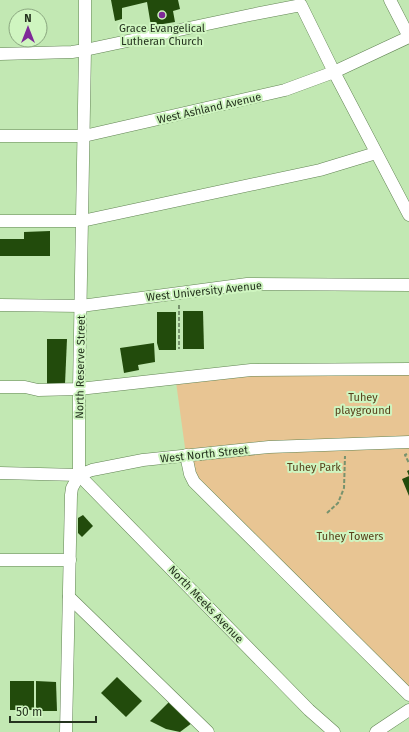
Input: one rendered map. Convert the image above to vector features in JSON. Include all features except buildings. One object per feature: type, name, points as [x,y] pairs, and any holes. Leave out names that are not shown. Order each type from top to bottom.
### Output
[{"type":"street","name":"North Reserve Street","points":[[66,732],[72,488],[79,475],[85,0]]},
{"type":"street","points":[[390,0],[409,37]]},
{"type":"street","points":[[0,54],[72,52],[85,50],[250,14],[301,5],[334,72],[409,215]]},
{"type":"street","name":"West Ashland Avenue","points":[[0,136],[84,136],[285,90],[334,72],[409,37]]},
{"type":"street","points":[[0,221],[82,221],[320,170],[376,153]]},
{"type":"street","name":"West University Avenue","points":[[0,305],[81,306],[247,284],[409,285]]},
{"type":"street","points":[[0,387],[25,387],[38,390],[79,389],[251,370],[409,369]]},
{"type":"street","name":"West North Street","points":[[0,473],[79,475],[92,470],[143,460],[186,455],[268,447],[409,442]]},
{"type":"street","points":[[186,455],[190,474],[194,482],[409,695]]},
{"type":"street","name":"North Meeks Avenue","points":[[79,475],[309,710],[334,732]]},
{"type":"street","points":[[0,560],[70,560]]},
{"type":"street","points":[[69,597],[208,732]]},
{"type":"street","points":[[376,732],[409,710]]},
{"type":"path","points":[[179,303],[180,349]]},
{"type":"path","points":[[327,513],[338,503],[344,488],[344,445]]},
{"type":"path","points":[[409,454],[405,455],[409,463]]},
{"type":"green space","name":"Tuhey Park","points":[[409,369],[409,694],[194,482],[186,455],[176,382],[249,374]]},
{"type":"place","name":"Grace Evangelical Lutheran Church","points":[[162,15]]},
{"type":"park label","name":"Tuhey playground","points":[[363,403]]},
{"type":"park label","name":"Tuhey Towers","points":[[350,536]]}]
